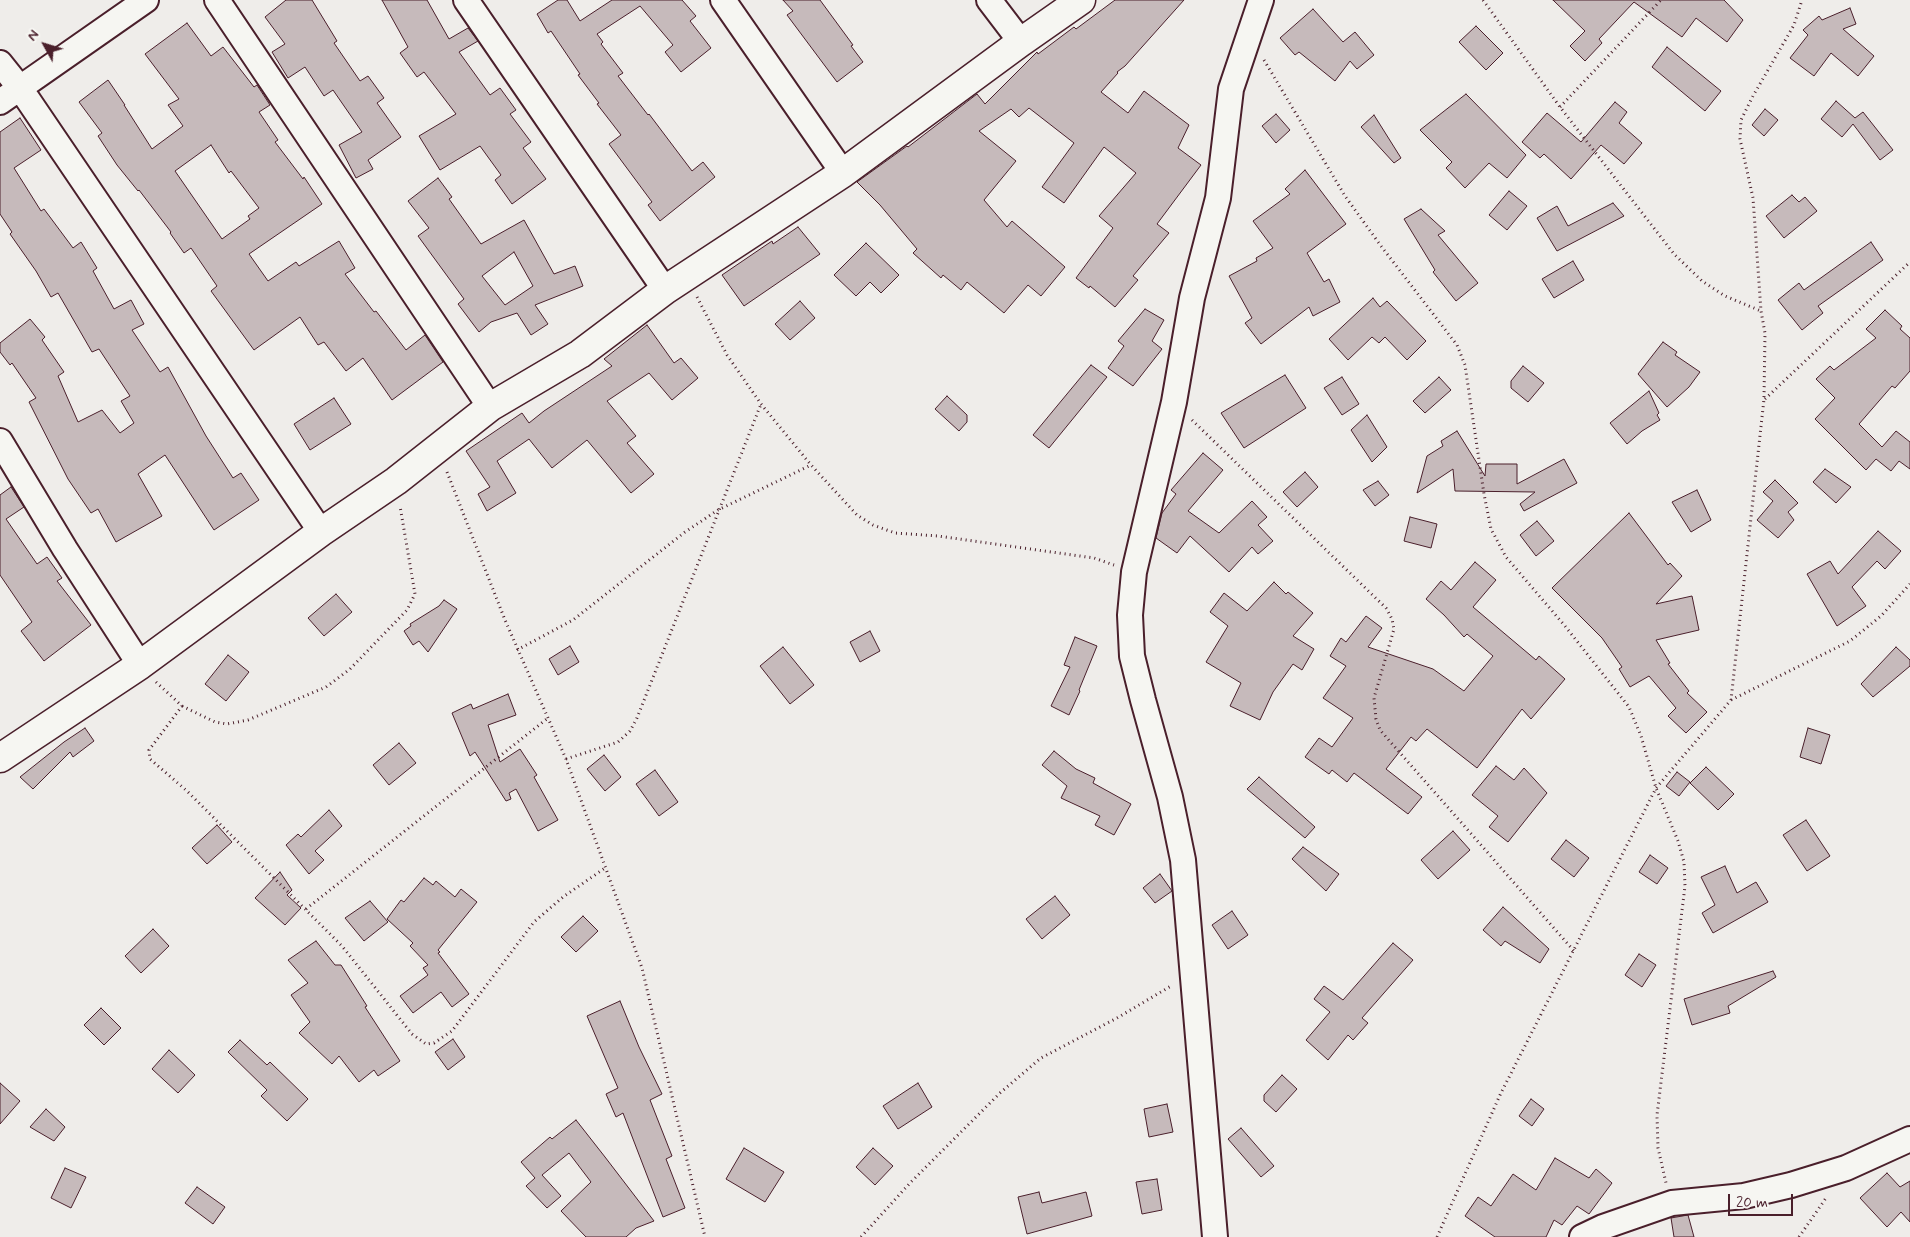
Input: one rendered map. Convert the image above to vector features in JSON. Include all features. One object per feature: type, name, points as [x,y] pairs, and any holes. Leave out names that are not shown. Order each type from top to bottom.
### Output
[{"type":"street","points":[[0,102],[146,0]]},
{"type":"street","points":[[217,0],[490,408]]},
{"type":"street","points":[[466,0],[676,283]]},
{"type":"street","points":[[723,0],[843,173]]},
{"type":"street","points":[[989,0],[1021,42]]},
{"type":"street","points":[[0,758],[140,665],[321,532],[396,481],[490,408],[580,354],[676,283],[843,173],[1080,0]]},
{"type":"street","points":[[1215,1237],[1183,860],[1170,797],[1142,700],[1132,656],[1130,615],[1134,572],[1174,402],[1192,298],[1218,198],[1231,89],[1261,0]]},
{"type":"street","points":[[0,63],[20,88],[321,532]]},
{"type":"street","points":[[0,440],[65,549],[140,665]]},
{"type":"street","points":[[1582,1237],[1603,1227],[1672,1203],[1744,1196],[1791,1185],[1846,1168],[1910,1139]]},
{"type":"path","points":[[1483,0],[1560,107],[1674,254],[1702,281],[1724,296],[1762,311]]},
{"type":"path","points":[[1560,107],[1661,0]]},
{"type":"path","points":[[1731,700],[1764,399],[1765,333],[1753,198],[1740,139],[1741,120],[1794,25],[1802,0]]},
{"type":"path","points":[[1249,35],[1345,196],[1380,246],[1457,345],[1465,366],[1491,529],[1506,557],[1565,626],[1629,707],[1641,736],[1656,788],[1678,841],[1684,862],[1685,886],[1657,1116],[1658,1148],[1672,1203]]},
{"type":"path","points":[[1764,399],[1910,262]]},
{"type":"path","points":[[676,283],[761,404],[811,465],[857,515],[873,525],[895,533],[938,536],[1094,558],[1134,572]]},
{"type":"path","points":[[1174,402],[1386,608],[1392,619],[1394,629],[1374,698],[1376,719],[1380,730],[1574,951]]},
{"type":"path","points":[[566,759],[618,742],[630,731],[637,718],[761,404]]},
{"type":"path","points":[[438,448],[518,650],[566,759],[642,968],[704,1237]]},
{"type":"path","points":[[518,650],[573,620],[685,532],[718,510],[811,465]]},
{"type":"path","points":[[140,665],[182,706],[215,722],[227,724],[248,720],[326,687],[350,668],[407,610],[415,594],[396,481]]},
{"type":"path","points":[[1436,1237],[1500,1095],[1656,788],[1731,700],[1850,641],[1881,616],[1910,584]]},
{"type":"path","points":[[182,706],[149,750],[150,759],[187,791],[342,946],[412,1034],[426,1044],[434,1043],[452,1031],[534,922],[563,897],[605,868]]},
{"type":"path","points":[[306,910],[548,718]]},
{"type":"path","points":[[860,1237],[910,1183],[1000,1093],[1041,1058],[1117,1018],[1193,974]]},
{"type":"path","points":[[1800,1237],[1846,1168]]},
{"type":"building","points":[[286,0],[312,0],[337,41],[334,43],[360,81],[368,76],[384,98],[377,103],[401,137],[368,160],[373,169],[356,178],[339,145],[362,132],[333,90],[324,96],[305,67],[288,78],[272,52],[285,44],[265,17]]},
{"type":"building","points":[[382,0],[427,0],[449,39],[468,28],[478,41],[459,52],[490,95],[500,88],[516,110],[510,114],[531,142],[523,148],[546,179],[512,204],[495,180],[501,175],[480,146],[440,170],[419,136],[456,114],[424,72],[417,77],[400,53],[408,47]]},
{"type":"building","points":[[558,0],[567,0],[580,21],[612,0],[682,0],[696,16],[690,21],[711,48],[681,72],[665,52],[673,45],[640,6],[597,34],[603,42],[601,44],[623,73],[618,76],[692,171],[703,162],[715,177],[660,221],[648,205],[652,202],[609,144],[621,135],[597,104],[599,103],[578,75],[580,74],[551,31],[548,33],[537,14]]},
{"type":"building","points":[[783,0],[820,0],[863,62],[837,82],[787,15],[793,11]]},
{"type":"building","points":[[1115,0],[1184,0],[1125,66],[1117,72],[1101,92],[1128,113],[1144,91],[1189,125],[1178,148],[1201,165],[1157,224],[1169,233],[1133,276],[1138,280],[1115,307],[1090,286],[1089,288],[1076,278],[1113,228],[1099,216],[1136,173],[1104,147],[1064,203],[1042,187],[1074,143],[1029,108],[1019,117],[1011,109],[979,131],[1016,161],[984,200],[1007,227],[1012,221],[1065,267],[1041,296],[1028,285],[1004,313],[967,282],[961,290],[943,275],[941,278],[913,253],[917,249],[880,205],[857,182],[908,147],[977,94],[985,104],[1037,52],[1038,54],[1074,27],[1076,29]]},
{"type":"building","points":[[1553,0],[1724,0],[1743,20],[1727,42],[1696,18],[1682,37],[1634,2],[1599,39],[1602,43],[1585,61],[1570,46],[1585,31]]},
{"type":"building","points":[[1850,8],[1856,24],[1843,29],[1874,56],[1858,76],[1831,53],[1814,76],[1790,58],[1808,35],[1803,30],[1819,16],[1822,20]]},
{"type":"building","points":[[1313,9],[1343,42],[1355,32],[1374,55],[1357,69],[1350,61],[1335,81],[1299,52],[1295,55],[1280,38]]},
{"type":"building","points":[[187,23],[211,56],[223,47],[254,87],[257,85],[270,105],[259,112],[278,140],[275,142],[303,179],[304,177],[322,204],[249,254],[268,281],[296,262],[299,266],[339,241],[355,268],[345,274],[406,350],[425,335],[443,362],[392,400],[363,358],[346,371],[324,342],[318,345],[300,317],[254,350],[211,291],[217,286],[191,248],[184,253],[171,232],[117,165],[98,136],[102,133],[79,102],[108,80],[152,149],[183,126],[168,105],[179,99],[145,54]],"holes":[[[211,145],[229,173],[231,171],[259,208],[248,216],[250,219],[222,239],[175,171]]]},
{"type":"building","points":[[1476,26],[1503,53],[1486,70],[1459,42]]},
{"type":"building","points":[[1667,47],[1721,91],[1705,111],[1652,67]]},
{"type":"building","points":[[1466,94],[1526,155],[1507,178],[1489,163],[1465,188],[1446,168],[1452,162],[1420,130]]},
{"type":"building","points":[[1836,101],[1855,118],[1863,112],[1893,150],[1880,160],[1853,124],[1842,137],[1821,119]]},
{"type":"building","points":[[1615,102],[1627,112],[1619,123],[1642,143],[1624,164],[1601,145],[1571,179],[1544,154],[1540,158],[1522,142],[1547,113],[1581,142]]},
{"type":"building","points":[[1765,109],[1778,120],[1764,136],[1752,125]]},
{"type":"building","points":[[1276,114],[1290,130],[1276,143],[1262,126]]},
{"type":"building","points":[[1374,115],[1401,158],[1394,163],[1361,127]]},
{"type":"building","points":[[20,118],[41,150],[14,168],[41,211],[44,209],[73,248],[81,242],[97,268],[93,271],[114,309],[131,300],[144,324],[132,330],[160,372],[168,367],[206,436],[233,478],[241,473],[259,500],[214,530],[165,455],[138,474],[162,516],[116,542],[98,509],[91,513],[68,479],[29,402],[36,398],[12,363],[10,365],[0,352],[0,343],[30,319],[45,337],[42,340],[64,372],[58,376],[78,422],[102,410],[120,433],[134,423],[121,401],[130,396],[99,349],[92,352],[58,293],[51,297],[36,271],[10,234],[12,232],[0,214],[0,132]]},
{"type":"building","points":[[1305,170],[1346,224],[1307,253],[1324,282],[1329,279],[1340,302],[1313,316],[1309,307],[1261,344],[1245,323],[1252,318],[1229,276],[1257,261],[1256,258],[1273,248],[1253,221],[1290,194],[1285,189]]},
{"type":"building","points":[[438,178],[452,197],[449,199],[481,244],[524,220],[554,274],[575,266],[583,286],[535,305],[548,324],[531,335],[517,313],[491,322],[479,332],[458,304],[464,299],[418,236],[429,228],[408,201]],"holes":[[[514,252],[533,286],[505,305],[482,276]]]},
{"type":"building","points":[[1509,191],[1527,206],[1507,230],[1489,215]]},
{"type":"building","points":[[1792,195],[1799,202],[1805,197],[1817,211],[1784,238],[1766,216]]},
{"type":"building","points":[[1613,203],[1624,216],[1557,251],[1537,218],[1557,206],[1568,226]]},
{"type":"building","points":[[1421,209],[1445,231],[1438,235],[1478,283],[1456,301],[1433,272],[1435,270],[1404,219]]},
{"type":"building","points":[[798,227],[820,254],[744,306],[722,275],[772,241],[773,244]]},
{"type":"building","points":[[1871,242],[1883,260],[1818,306],[1823,313],[1802,330],[1778,300],[1799,283],[1804,290]]},
{"type":"building","points":[[866,243],[899,275],[881,293],[870,282],[856,296],[834,275]]},
{"type":"building","points":[[1573,261],[1584,280],[1554,298],[1542,279]]},
{"type":"building","points":[[1373,298],[1380,307],[1387,301],[1426,341],[1407,360],[1385,337],[1379,343],[1372,337],[1348,360],[1329,339]]},
{"type":"building","points":[[800,301],[815,318],[790,340],[775,324]]},
{"type":"building","points":[[1145,309],[1164,320],[1152,341],[1162,349],[1133,386],[1108,368],[1124,346],[1118,341]]},
{"type":"building","points":[[1885,310],[1902,326],[1900,329],[1910,338],[1910,371],[1895,388],[1892,386],[1859,424],[1882,447],[1896,431],[1910,442],[1910,469],[1899,461],[1891,471],[1876,459],[1866,470],[1815,419],[1835,398],[1816,379],[1830,366],[1834,370],[1876,338],[1866,329]]},
{"type":"building","points":[[647,325],[674,363],[681,358],[698,378],[672,400],[649,373],[607,401],[636,436],[627,443],[654,474],[631,493],[587,440],[552,468],[529,439],[497,461],[516,493],[487,511],[478,494],[490,487],[466,451],[522,413],[529,423],[612,366],[604,359]]},
{"type":"building","points":[[1663,342],[1677,352],[1675,355],[1700,372],[1689,387],[1667,407],[1638,374]]},
{"type":"building","points":[[1091,365],[1107,377],[1049,448],[1033,435]]},
{"type":"building","points":[[1523,366],[1544,383],[1528,402],[1511,388],[1511,381]]},
{"type":"building","points":[[1285,375],[1306,408],[1244,448],[1221,413]]},
{"type":"building","points":[[1342,377],[1359,404],[1342,415],[1324,388]]},
{"type":"building","points":[[1439,377],[1451,390],[1425,413],[1413,401]]},
{"type":"building","points":[[1649,391],[1659,413],[1657,415],[1660,420],[1642,431],[1627,444],[1610,423]]},
{"type":"building","points":[[947,396],[967,415],[967,422],[959,431],[935,409]]},
{"type":"building","points":[[334,398],[351,424],[310,450],[294,424]]},
{"type":"building","points":[[1367,415],[1387,447],[1372,462],[1351,430]]},
{"type":"building","points":[[1457,431],[1485,476],[1486,464],[1517,464],[1517,484],[1564,459],[1577,483],[1524,511],[1520,504],[1535,492],[1455,491],[1453,469],[1417,493],[1427,456],[1443,446],[1441,441]]},
{"type":"building","points":[[1203,453],[1223,470],[1188,511],[1219,533],[1252,501],[1267,517],[1258,525],[1273,541],[1258,554],[1252,547],[1229,572],[1190,536],[1177,553],[1156,538],[1162,513],[1176,494],[1171,490]]},
{"type":"building","points":[[1825,469],[1851,487],[1836,503],[1813,482]]},
{"type":"building","points":[[1305,472],[1318,487],[1297,507],[1283,492]]},
{"type":"building","points":[[1775,480],[1798,503],[1788,512],[1794,520],[1778,538],[1757,520],[1773,501],[1763,492]]},
{"type":"building","points":[[1378,481],[1389,495],[1375,506],[1363,490]]},
{"type":"building","points":[[11,487],[24,507],[6,519],[37,564],[47,557],[62,578],[57,581],[91,625],[44,661],[21,631],[32,622],[0,575],[0,495]]},
{"type":"building","points":[[1697,490],[1711,520],[1691,532],[1672,502]]},
{"type":"building","points":[[1629,513],[1668,565],[1670,563],[1682,576],[1656,604],[1692,596],[1699,630],[1656,640],[1670,663],[1668,664],[1689,691],[1687,693],[1707,712],[1686,733],[1668,716],[1676,708],[1649,676],[1630,687],[1619,669],[1622,667],[1602,638],[1552,588]]},
{"type":"building","points":[[1410,517],[1437,524],[1431,548],[1404,541]]},
{"type":"building","points":[[1537,521],[1554,541],[1536,556],[1520,535]]},
{"type":"building","points":[[1878,531],[1901,551],[1885,569],[1877,561],[1852,587],[1866,606],[1837,626],[1807,574],[1830,561],[1838,574]]},
{"type":"building","points":[[1475,562],[1496,580],[1473,607],[1536,660],[1539,656],[1565,679],[1531,719],[1522,709],[1477,768],[1427,729],[1416,741],[1411,737],[1386,769],[1422,797],[1408,814],[1354,773],[1347,782],[1332,770],[1329,774],[1305,757],[1319,738],[1332,747],[1353,718],[1323,698],[1346,666],[1330,656],[1341,638],[1346,642],[1366,616],[1382,628],[1368,647],[1433,669],[1464,691],[1493,656],[1467,634],[1464,637],[1426,599],[1441,581],[1451,590]]},
{"type":"building","points":[[1274,582],[1286,594],[1288,592],[1313,613],[1293,636],[1314,649],[1302,670],[1293,664],[1273,692],[1260,720],[1230,706],[1241,683],[1206,662],[1228,626],[1210,612],[1224,593],[1247,611]]},
{"type":"building","points":[[336,594],[352,612],[324,636],[308,618]]},
{"type":"building","points":[[444,600],[457,609],[428,652],[419,641],[413,645],[404,631],[411,626],[410,624],[439,606]]},
{"type":"building","points":[[870,631],[880,651],[860,662],[850,642]]},
{"type":"building","points":[[1075,637],[1097,646],[1069,715],[1051,706],[1070,667],[1064,665]]},
{"type":"building","points":[[570,646],[579,662],[558,675],[549,659]]},
{"type":"building","points":[[783,647],[814,685],[790,704],[760,666]]},
{"type":"building","points":[[1896,647],[1910,660],[1910,666],[1873,697],[1861,684]]},
{"type":"building","points":[[228,655],[249,672],[226,701],[205,684]]},
{"type":"building","points":[[508,694],[516,715],[488,725],[500,762],[520,749],[537,775],[534,777],[558,820],[538,831],[516,789],[509,793],[511,799],[506,801],[475,752],[470,756],[452,713],[471,704],[473,709]]},
{"type":"building","points":[[85,728],[94,741],[73,757],[70,752],[33,789],[20,777],[64,742]]},
{"type":"building","points":[[1808,728],[1830,735],[1821,764],[1800,757]]},
{"type":"building","points":[[399,743],[416,763],[389,785],[373,765]]},
{"type":"building","points":[[1054,751],[1076,769],[1095,778],[1093,783],[1131,804],[1114,835],[1095,825],[1100,816],[1061,798],[1067,786],[1042,765]]},
{"type":"building","points":[[604,755],[621,777],[605,791],[587,769]]},
{"type":"building","points":[[1496,766],[1514,780],[1524,768],[1547,793],[1508,842],[1489,827],[1498,816],[1472,795]]},
{"type":"building","points":[[1706,767],[1734,794],[1718,810],[1690,783]]},
{"type":"building","points":[[655,770],[678,802],[659,816],[636,784]]},
{"type":"building","points":[[1677,772],[1690,782],[1679,796],[1666,786]]},
{"type":"building","points":[[1259,777],[1315,827],[1305,838],[1247,789]]},
{"type":"building","points":[[329,810],[342,826],[315,851],[324,860],[309,874],[286,845],[298,834],[301,837]]},
{"type":"building","points":[[1806,820],[1830,856],[1807,871],[1783,835]]},
{"type":"building","points":[[217,825],[232,842],[207,864],[192,848]]},
{"type":"building","points":[[1453,831],[1470,850],[1438,879],[1421,860]]},
{"type":"building","points":[[1566,840],[1589,858],[1574,877],[1551,859]]},
{"type":"building","points":[[1303,847],[1339,874],[1326,891],[1292,859]]},
{"type":"building","points":[[1650,855],[1668,868],[1657,884],[1639,872]]},
{"type":"building","points":[[1725,866],[1737,893],[1756,882],[1768,902],[1713,933],[1702,913],[1715,905],[1701,877]]},
{"type":"building","points":[[280,872],[292,890],[287,895],[301,908],[285,925],[255,898]]},
{"type":"building","points":[[1160,874],[1172,891],[1155,903],[1143,888]]},
{"type":"building","points":[[424,878],[433,885],[436,881],[455,897],[461,889],[477,902],[438,950],[440,952],[438,953],[469,994],[452,1007],[441,992],[413,1013],[400,996],[428,975],[423,968],[428,965],[410,946],[413,943],[387,919],[401,900],[404,902]]},
{"type":"building","points":[[1055,896],[1070,915],[1042,939],[1026,919]]},
{"type":"building","points":[[370,901],[388,922],[364,941],[345,918]]},
{"type":"building","points":[[1503,907],[1549,949],[1540,963],[1505,941],[1501,946],[1483,930]]},
{"type":"building","points":[[1232,911],[1248,935],[1228,949],[1212,925]]},
{"type":"building","points":[[583,916],[598,931],[576,952],[561,937]]},
{"type":"building","points":[[153,929],[169,946],[141,973],[125,956]]},
{"type":"building","points":[[316,941],[335,965],[341,965],[367,1006],[365,1007],[400,1061],[378,1076],[374,1070],[359,1082],[339,1056],[332,1064],[299,1033],[310,1022],[291,995],[308,983],[288,960]]},
{"type":"building","points":[[1393,943],[1413,960],[1362,1018],[1368,1023],[1353,1040],[1348,1035],[1328,1060],[1306,1040],[1330,1012],[1314,999],[1324,986],[1343,1000]]},
{"type":"building","points":[[1639,954],[1656,965],[1642,987],[1625,975]]},
{"type":"building","points":[[1773,971],[1776,977],[1728,1006],[1730,1013],[1692,1025],[1684,999]]},
{"type":"building","points":[[620,1001],[639,1047],[662,1094],[650,1100],[672,1156],[666,1159],[685,1208],[663,1217],[623,1113],[616,1117],[606,1094],[618,1088],[587,1016]]},
{"type":"building","points":[[101,1008],[121,1028],[104,1045],[84,1025]]},
{"type":"building","points":[[453,1039],[465,1057],[448,1070],[435,1052]]},
{"type":"building","points":[[240,1040],[267,1065],[270,1062],[308,1099],[287,1121],[261,1096],[267,1090],[228,1052]]},
{"type":"building","points":[[169,1050],[195,1075],[178,1093],[152,1069]]},
{"type":"building","points":[[1282,1075],[1297,1089],[1276,1112],[1264,1101],[1264,1095]]},
{"type":"building","points":[[0,1083],[20,1101],[0,1124]]},
{"type":"building","points":[[918,1083],[932,1107],[898,1129],[883,1106]]},
{"type":"building","points":[[1531,1099],[1544,1109],[1532,1126],[1519,1116]]},
{"type":"building","points":[[1167,1104],[1173,1132],[1149,1137],[1144,1109]]},
{"type":"building","points":[[46,1109],[65,1127],[54,1141],[30,1127]]},
{"type":"building","points":[[576,1120],[654,1221],[636,1228],[626,1237],[586,1237],[561,1211],[591,1182],[569,1153],[542,1175],[561,1196],[547,1208],[526,1186],[535,1178],[521,1162],[550,1137],[552,1139]]},
{"type":"building","points":[[1241,1128],[1274,1166],[1261,1177],[1228,1139]]},
{"type":"building","points":[[744,1148],[784,1172],[765,1202],[726,1179]]},
{"type":"building","points":[[873,1148],[893,1166],[875,1185],[856,1167]]},
{"type":"building","points":[[1555,1158],[1589,1178],[1596,1169],[1612,1183],[1589,1214],[1577,1206],[1562,1225],[1554,1220],[1546,1237],[1495,1237],[1465,1216],[1478,1197],[1491,1206],[1513,1174],[1536,1190]]},
{"type":"building","points":[[65,1168],[86,1177],[71,1208],[51,1198]]},
{"type":"building","points":[[1887,1173],[1900,1187],[1910,1181],[1910,1222],[1901,1212],[1887,1227],[1860,1198]]},
{"type":"building","points":[[1157,1179],[1162,1210],[1142,1214],[1136,1182]]},
{"type":"building","points":[[197,1187],[225,1207],[213,1224],[185,1203]]},
{"type":"building","points":[[1039,1192],[1042,1203],[1086,1192],[1092,1216],[1027,1234],[1018,1197]]},
{"type":"building","points":[[1688,1215],[1694,1237],[1674,1237],[1671,1218]]}]
